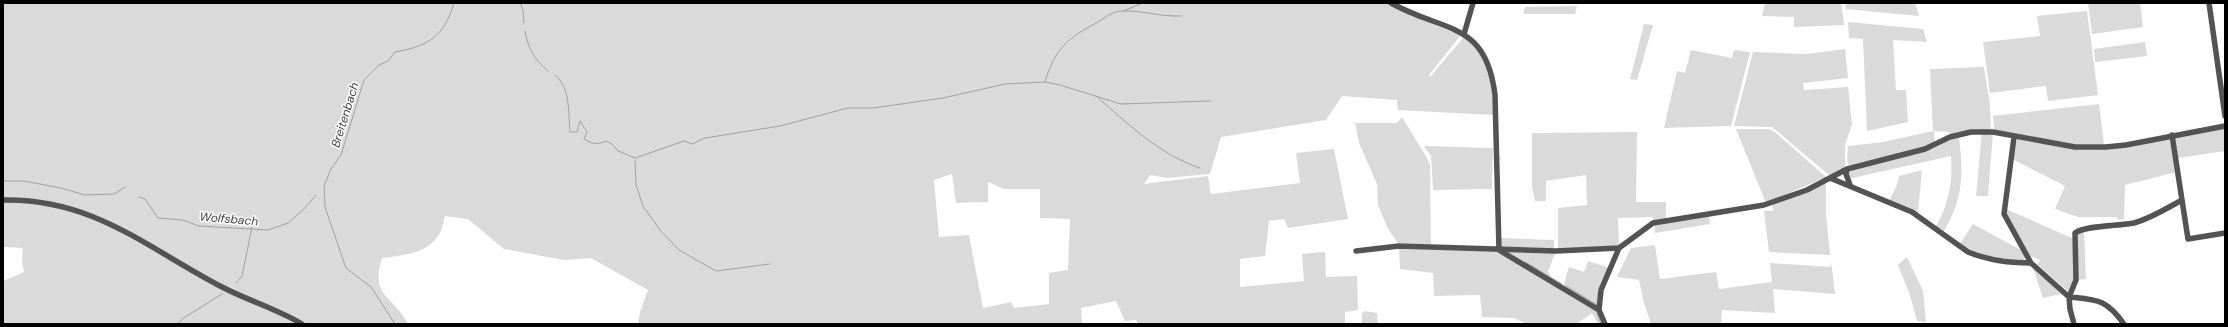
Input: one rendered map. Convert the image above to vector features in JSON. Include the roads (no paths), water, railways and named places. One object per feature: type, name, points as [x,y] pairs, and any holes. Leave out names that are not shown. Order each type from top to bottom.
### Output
[{"type":"street","points":[[1391,3],[1410,14],[1464,34],[1486,58],[1493,74],[1495,95],[1499,250]]},
{"type":"street","points":[[1464,34],[1473,3]]},
{"type":"street","points":[[2209,3],[2225,116]]},
{"type":"street","points":[[1605,324],[1599,310],[1601,290],[1619,248],[1653,223],[1764,205],[1807,190],[1846,169],[1925,149],[1950,137],[1971,132],[1993,132],[2075,147],[2106,147],[2126,145],[2225,126]]},
{"type":"street","points":[[2172,135],[2188,239],[2225,234]]},
{"type":"street","points":[[2014,137],[2004,214],[2031,263],[2069,297],[2100,300],[2114,309],[2124,324]]},
{"type":"street","points":[[1846,169],[1846,174],[1850,185]]},
{"type":"street","points":[[1830,178],[1912,212],[1968,252],[1977,256],[2006,262],[2031,263]]},
{"type":"street","points":[[3,200],[36,200],[64,205],[88,213],[111,224],[224,288],[302,324]]},
{"type":"street","points":[[2074,324],[2070,309],[2069,297],[2076,280],[2075,236],[2078,231],[2134,222],[2157,214],[2182,200]]},
{"type":"street","points":[[1356,251],[1399,246],[1499,250],[1619,248]]},
{"type":"street","points":[[1499,250],[1599,310]]},
{"type":"waterway","name":"Breitenbach","points":[[395,324],[371,287],[346,268],[325,207],[324,186],[331,169],[341,155],[364,80],[379,65],[388,61],[395,52],[417,47],[433,38],[440,32],[445,24],[454,3]]},
{"type":"waterway","points":[[520,3],[523,10],[524,23]]},
{"type":"waterway","points":[[1123,11],[1143,3]]},
{"type":"waterway","points":[[1045,82],[1053,61],[1064,45],[1078,33],[1116,12],[1130,11],[1166,16],[1181,16]]},
{"type":"waterway","points":[[525,31],[533,54],[539,63],[548,71]]},
{"type":"waterway","points":[[555,75],[560,80],[566,93],[569,109],[570,132],[577,132],[580,121],[587,132],[584,139],[595,143],[606,141],[612,144],[618,151],[635,158],[684,141],[692,144],[705,138],[780,126],[848,108],[873,108],[943,98],[1005,84],[1045,82],[1060,85],[1121,104],[1210,101]]},
{"type":"waterway","points":[[1096,96],[1158,147],[1171,155],[1200,168]]},
{"type":"waterway","points":[[635,160],[636,185],[643,206],[660,230],[679,250],[716,271],[770,264]]},
{"type":"waterway","name":"Wolfsbach","points":[[3,181],[24,181],[61,188],[85,195],[114,194],[125,187]]},
{"type":"waterway","name":"Wolfsbach","points":[[139,197],[145,199],[158,218],[183,220],[199,226],[268,230],[288,223],[304,209],[316,195]]},
{"type":"waterway","points":[[236,283],[242,276],[252,227]]},
{"type":"waterway","points":[[1525,262],[1562,284]]},
{"type":"waterway","points":[[1566,286],[1597,305]]},
{"type":"waterway","points":[[178,324],[182,319],[222,294]]},
{"type":"waterway","points":[[1597,313],[1601,324]]}]
